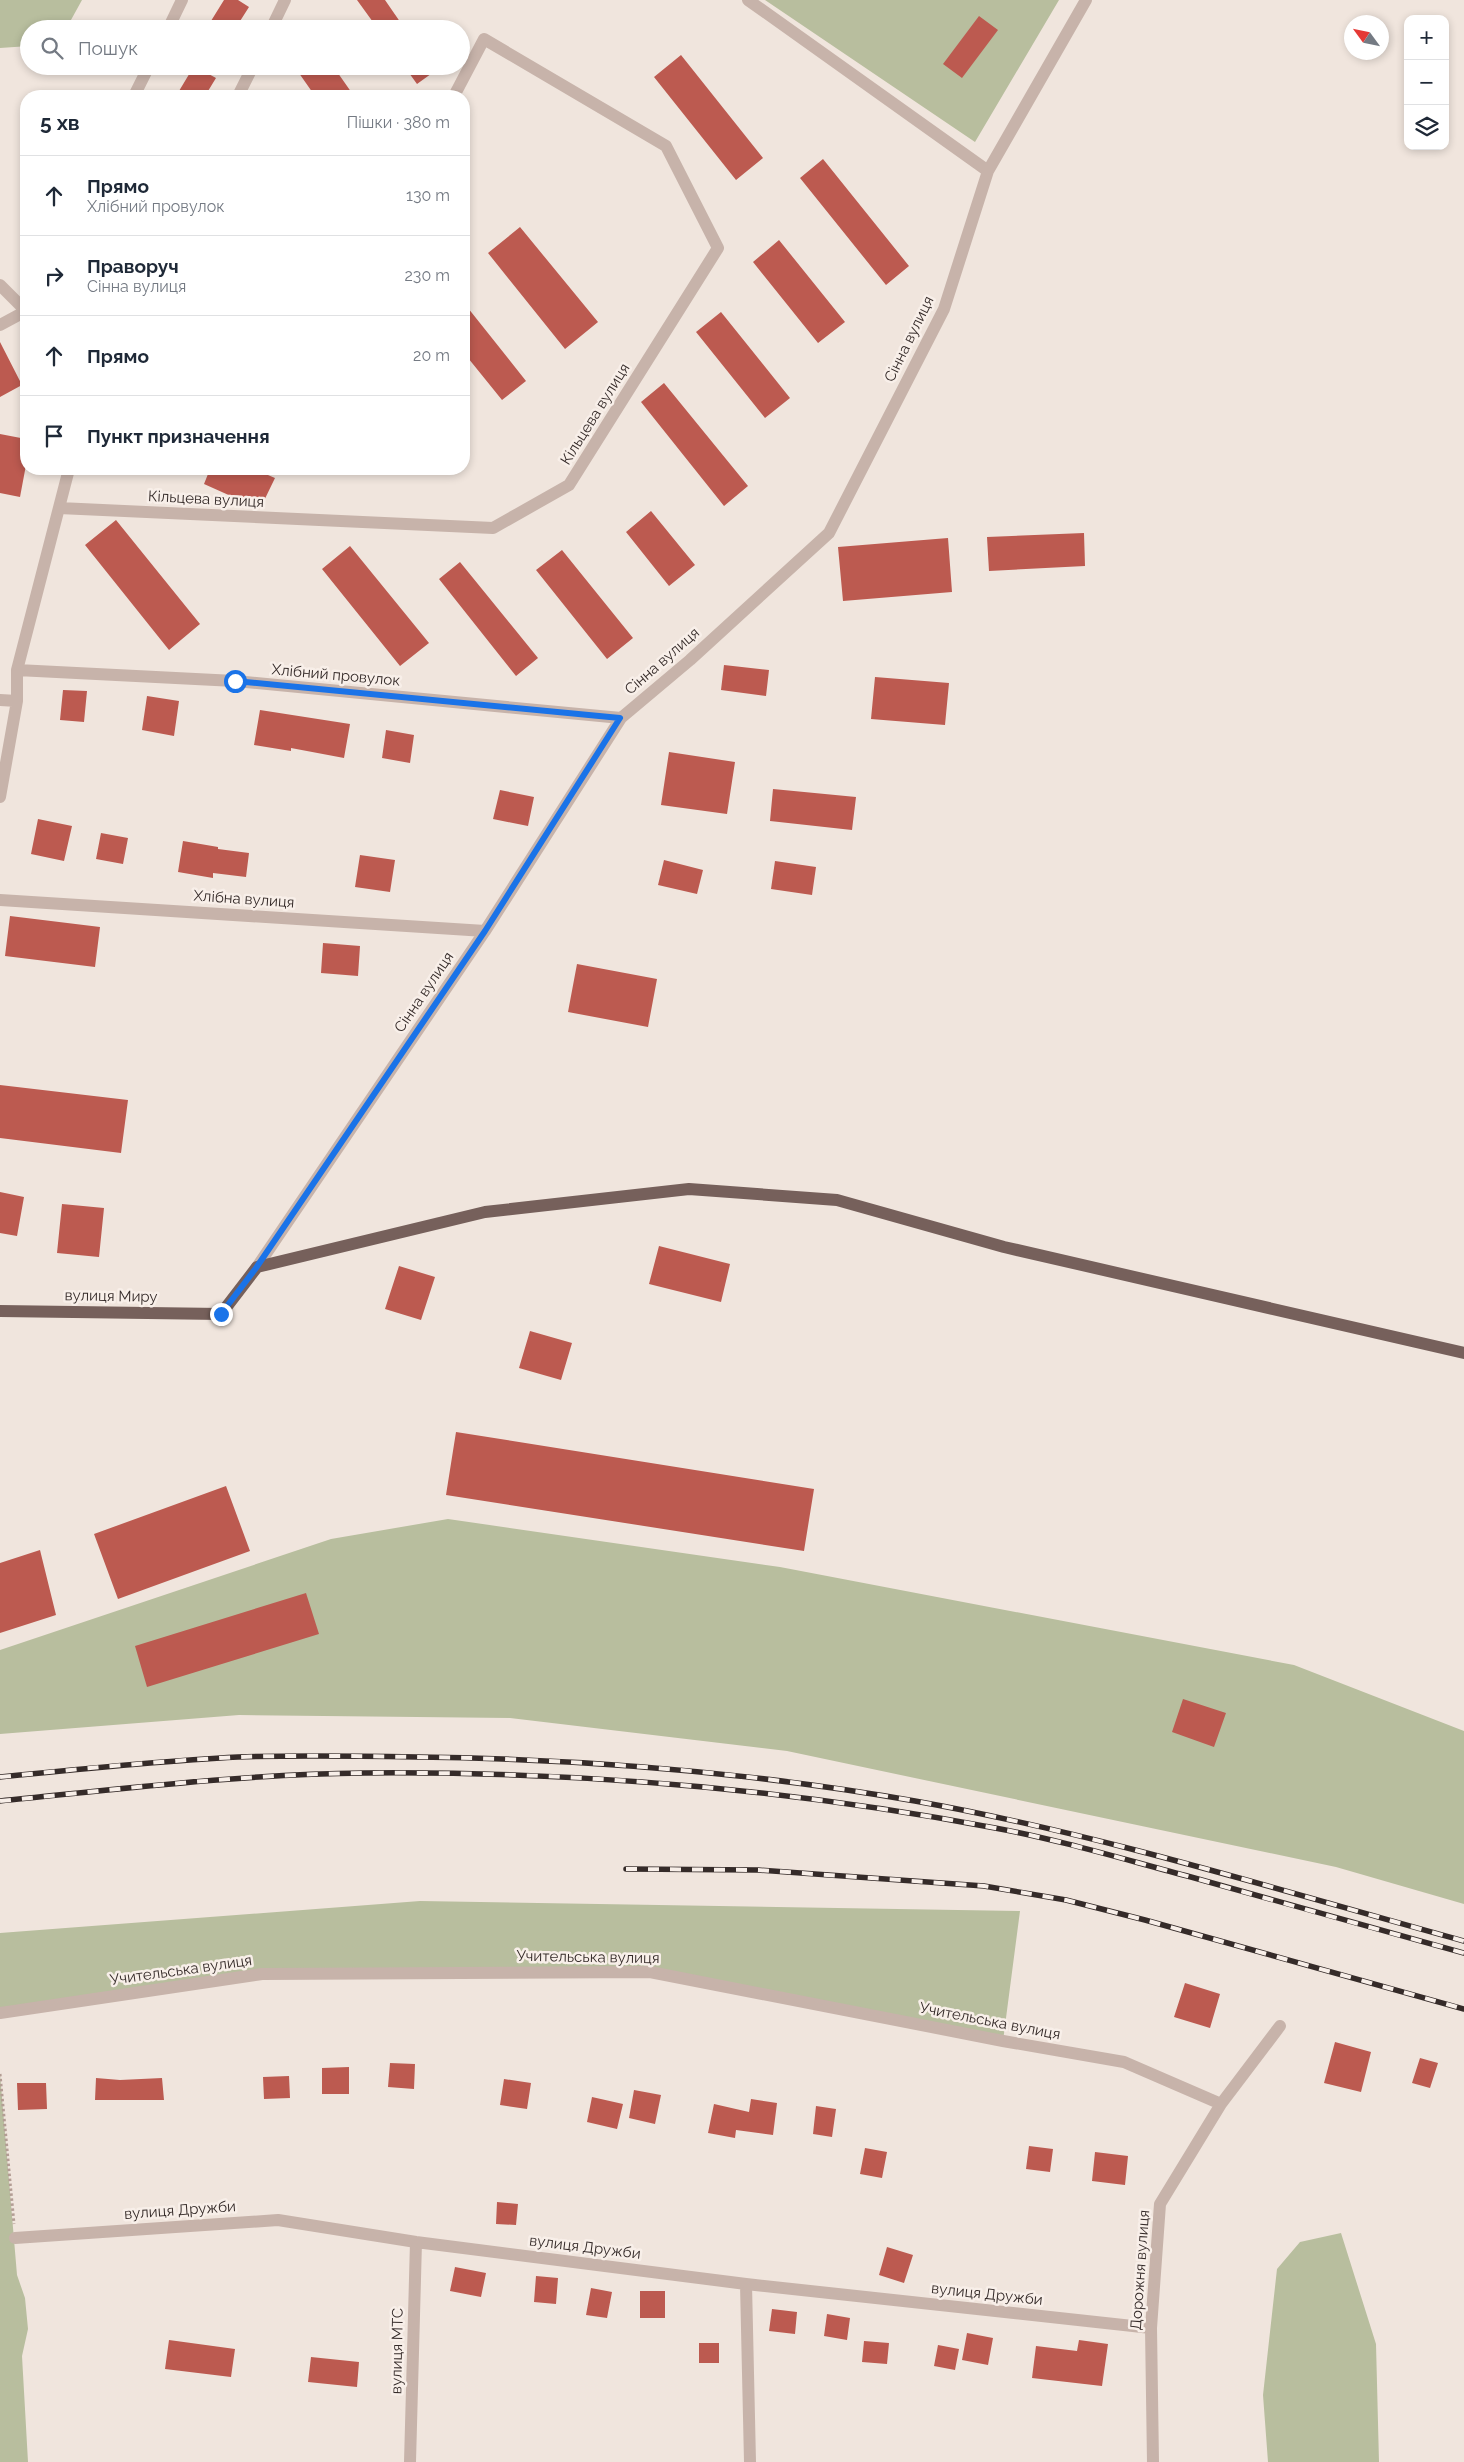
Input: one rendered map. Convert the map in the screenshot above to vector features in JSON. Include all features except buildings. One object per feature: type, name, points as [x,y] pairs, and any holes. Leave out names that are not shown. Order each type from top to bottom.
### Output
[{"type":"main road","points":[[256,1268],[485,1212],[689,1189],[838,1200],[1004,1247],[1464,1353]]},
{"type":"main road","name":"вулиця Миру","points":[[0,1311],[221,1314],[256,1268]]},
{"type":"street","points":[[172,20],[182,0]]},
{"type":"street","points":[[276,20],[286,0]]},
{"type":"street","points":[[748,0],[988,170]]},
{"type":"street","name":"Сінна вулиця","points":[[256,1268],[485,931],[620,718],[690,660],[829,533],[944,309],[988,170],[1086,0]]},
{"type":"street","name":"Кільцева вулиця","points":[[59,508],[492,528],[569,485],[718,248],[666,146],[484,39],[470,66]]},
{"type":"street","points":[[137,90],[144,75]]},
{"type":"street","points":[[241,90],[248,75]]},
{"type":"street","name":"Кільцева вулиця","points":[[457,90],[465,75]]},
{"type":"street","points":[[0,285],[20,305]]},
{"type":"street","points":[[0,324],[20,314]]},
{"type":"street","points":[[0,796],[17,701],[17,670],[67,475]]},
{"type":"street","name":"Хлібний провулок","points":[[17,670],[235,681],[620,718]]},
{"type":"street","points":[[0,700],[17,701]]},
{"type":"street","name":"Хлібна вулиця","points":[[0,900],[485,931]]},
{"type":"street","name":"Учительська вулиця","points":[[0,2013],[262,1974],[650,1972],[993,2039],[1124,2062],[1221,2104]]},
{"type":"street","name":"Дорожня вулиця","points":[[1153,2462],[1151,2328],[1160,2204],[1221,2104],[1280,2026]]},
{"type":"street","name":"вулиця Дружби","points":[[15,2238],[278,2220],[416,2242],[746,2284],[1151,2328]]},
{"type":"street","name":"вулиця МТС","points":[[410,2462],[416,2242]]},
{"type":"street","points":[[746,2284],[750,2462]]},
{"type":"path","points":[[0,2074],[15,2238]]},
{"type":"green space","points":[[0,0],[82,0],[71,20],[20,20],[20,47],[0,48]]},
{"type":"green space","points":[[765,0],[1059,0],[975,142]]},
{"type":"green space","points":[[448,1519],[780,1567],[1294,1665],[1464,1731],[1464,1904],[1336,1867],[787,1751],[510,1718],[239,1715],[0,1734],[0,1650],[331,1539]]},
{"type":"green space","points":[[420,1901],[1020,1911],[1003,2041],[650,1972],[262,1974],[0,2013],[0,1933]]},
{"type":"green space","points":[[0,2074],[17,2275],[25,2298],[28,2329],[22,2356],[28,2462],[0,2462]]},
{"type":"green space","points":[[1341,2233],[1376,2344],[1379,2462],[1268,2462],[1263,2395],[1277,2269],[1300,2242]]},
{"type":"railway","points":[[0,1777],[178,1761],[238,1757],[305,1756],[480,1758],[604,1764],[729,1775],[853,1791],[984,1814],[1191,1865],[1464,1941]]},
{"type":"railway","points":[[0,1801],[228,1779],[364,1773],[523,1775],[602,1779],[760,1793],[917,1814],[1044,1838],[1464,1953]]},
{"type":"railway","points":[[626,1869],[758,1870],[984,1886],[1066,1900],[1145,1920],[1464,2009]]},
{"type":"route","points":[[221,1314],[256,1268],[485,931],[620,718],[235,681]]}]
